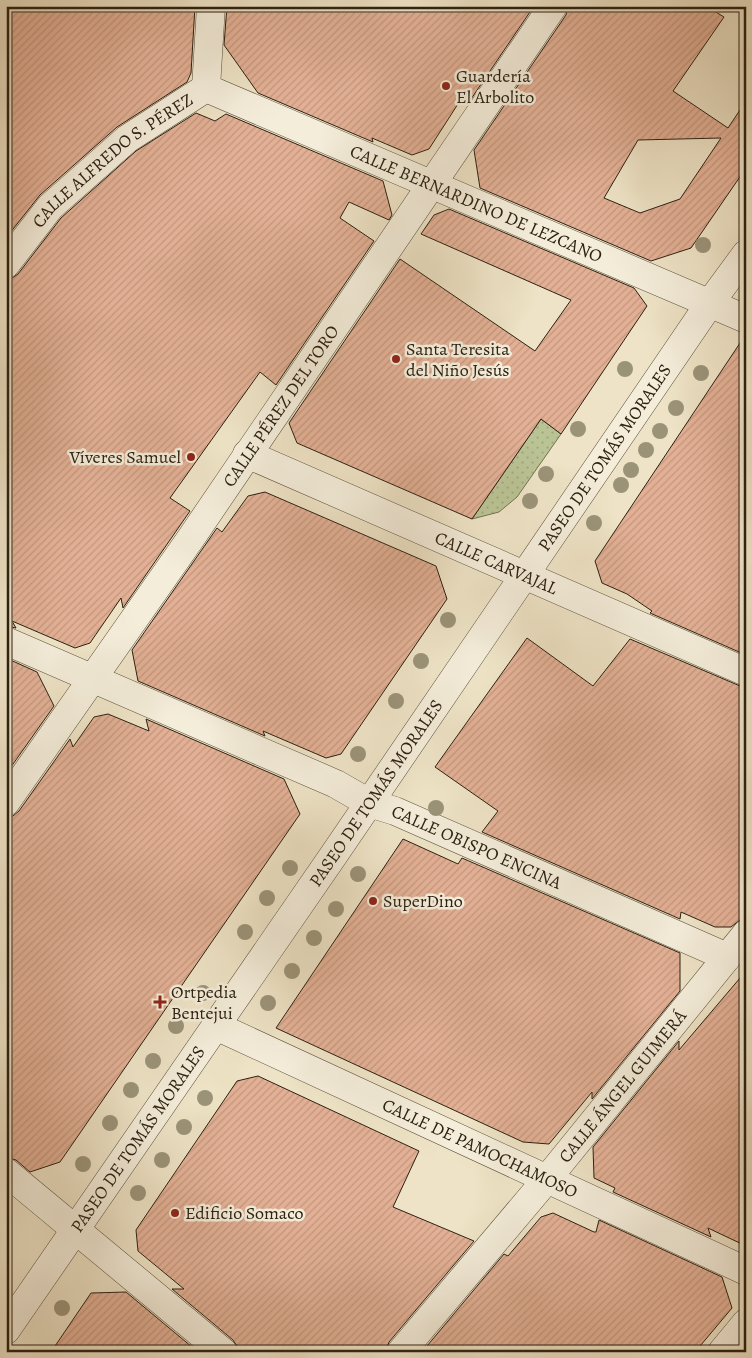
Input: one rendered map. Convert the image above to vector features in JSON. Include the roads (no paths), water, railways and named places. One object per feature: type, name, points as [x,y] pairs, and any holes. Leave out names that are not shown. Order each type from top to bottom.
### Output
[{"type":"street","points":[[206,88],[211,6]]},
{"type":"street","name":"CALLE PÉREZ DEL TORO","points":[[6,802],[191,538],[246,454],[553,6]]},
{"type":"street","name":"CALLE BERNARDINO DE LEZCANO","points":[[206,88],[746,319]]},
{"type":"street","name":"CALLE ALFREDO S. PÉREZ","points":[[6,264],[50,207],[127,138],[206,88]]},
{"type":"street","name":"PASEO DE TOMÁS MORALES","points":[[6,1330],[710,303],[746,254]]},
{"type":"street","name":"CALLE CARVAJAL","points":[[246,454],[746,672]]},
{"type":"street","name":"CALLE OBISPO ENCINA","points":[[6,641],[336,784],[369,803],[395,811],[727,957]]},
{"type":"street","name":"CALLE ÁNGEL GUIMERÁ","points":[[401,1352],[547,1179],[746,934]]},
{"type":"street","name":"CALLE DE PAMOCHAMOSO","points":[[216,1026],[746,1271]]},
{"type":"street","points":[[6,1172],[223,1352]]},
{"type":"street","points":[[722,1352],[746,1322]]},
{"type":"place","name":"Guardería El Arbolito","points":[[446,86]]},
{"type":"place","name":"Santa Teresita del Niño Jesús","points":[[396,359]]},
{"type":"place","name":"Víveres Samuel","points":[[191,457]]},
{"type":"place","name":"SuperDino","points":[[373,901]]},
{"type":"place","name":"Ortpedia Bentejui","points":[[160,1002]]},
{"type":"place","name":"Edificio Somaco","points":[[175,1213]]}]
